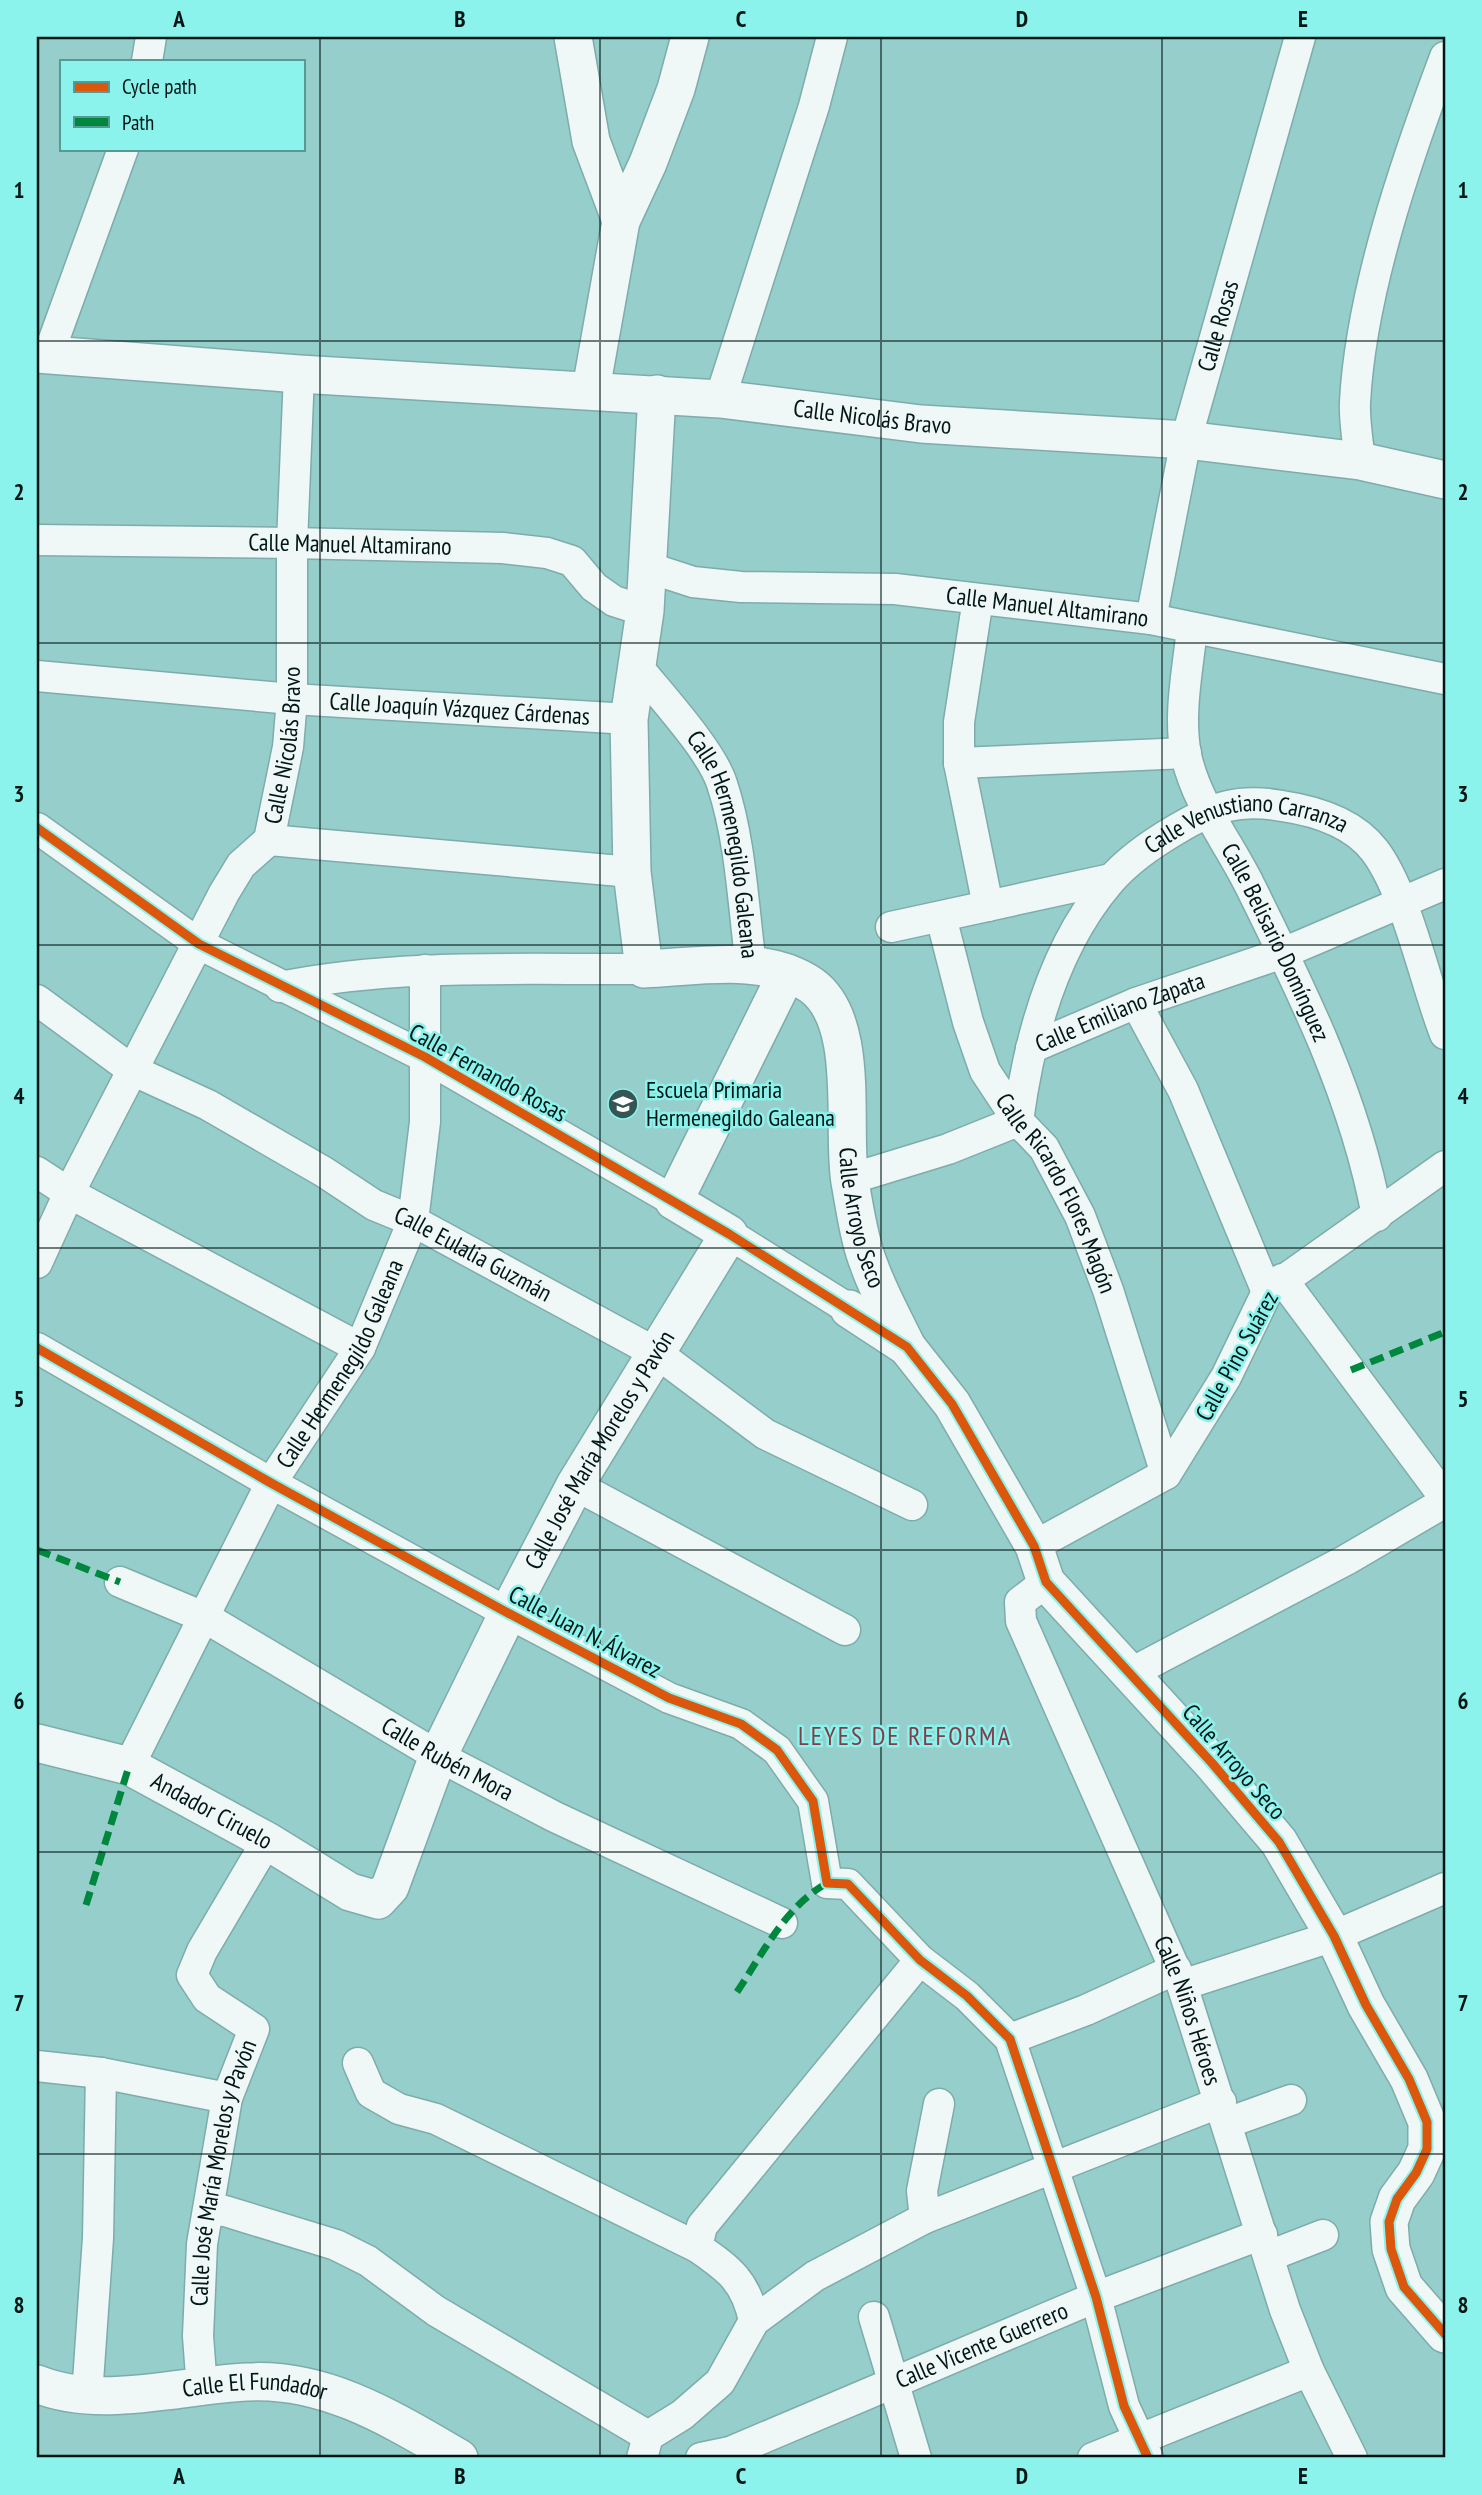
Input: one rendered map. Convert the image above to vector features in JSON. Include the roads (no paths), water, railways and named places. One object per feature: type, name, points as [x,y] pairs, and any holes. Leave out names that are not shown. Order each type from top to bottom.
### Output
[{"type":"street","points":[[147,60],[150,37]]},
{"type":"street","points":[[573,37],[591,141],[621,221]]},
{"type":"street","points":[[591,389],[621,221],[648,163],[691,37]]},
{"type":"street","points":[[720,399],[814,106],[832,37]]},
{"type":"street","name":"Calle Rosas","points":[[1151,619],[1186,440],[1300,37]]},
{"type":"street","points":[[1360,461],[1355,405],[1363,332],[1402,182],[1445,57]]},
{"type":"street","points":[[43,353],[123,150]]},
{"type":"street","name":"Calle Nicolás Bravo","points":[[43,353],[299,374],[657,394],[720,399],[921,424],[1186,440],[1360,461],[1445,480]]},
{"type":"street","name":"Calle Nicolás Bravo","points":[[37,1263],[69,1193],[132,1070],[242,865],[269,840],[288,747],[292,699],[292,542],[299,374]]},
{"type":"street","points":[[280,986],[323,978],[425,970],[644,969],[632,872],[629,719],[645,611],[657,394]]},
{"type":"street","name":"Calle Manuel Altamirano","points":[[37,540],[292,542],[503,548],[547,553],[572,561],[594,587],[614,601],[645,611]]},
{"type":"street","name":"Calle Manuel Altamirano","points":[[647,567],[693,582],[740,587],[895,589],[1151,619],[1445,678]]},
{"type":"street","points":[[978,599],[960,723],[960,763],[988,906]]},
{"type":"street","name":"Calle Belisario Domínguez","points":[[1192,628],[1184,713],[1186,752],[1194,783],[1283,953],[1326,1045],[1354,1122],[1377,1216]]},
{"type":"street","name":"Calle Hermenegildo Galeana","points":[[637,666],[689,730],[722,782],[735,846],[751,965],[644,969]]},
{"type":"street","name":"Calle Joaquín Vázquez Cárdenas","points":[[37,676],[292,699],[629,719]]},
{"type":"street","points":[[960,763],[1186,752]]},
{"type":"street","name":"Calle Venustiano Carranza","points":[[1031,1048],[1041,1012],[1082,920],[1111,880],[1154,842],[1209,810],[1265,803],[1317,811],[1342,823],[1375,851],[1399,901],[1445,1034]]},
{"type":"street","name":"Calle Fernando Rosas","points":[[37,828],[199,944],[425,1057],[674,1200],[849,1309]]},
{"type":"street","points":[[269,840],[632,872]]},
{"type":"street","points":[[891,927],[1111,880]]},
{"type":"street","name":"Calle Emiliano Zapata","points":[[1018,1121],[1031,1048],[1136,1003],[1283,953],[1399,901],[1445,884]]},
{"type":"street","name":"Calle Ricardo Flores Magón","points":[[941,917],[968,1022],[985,1071],[1018,1121],[1044,1149],[1080,1216],[1108,1290],[1166,1474]]},
{"type":"street","name":"Calle Arroyo Seco","points":[[751,965],[787,973],[812,985],[828,1003],[845,1051],[849,1180],[868,1264],[907,1347],[952,1404],[1034,1546],[1046,1582],[1212,1763],[1279,1842],[1334,1936],[1366,2005],[1409,2079],[1427,2122],[1427,2148],[1416,2173],[1397,2199],[1389,2222],[1391,2249],[1404,2287],[1445,2334]]},
{"type":"street","name":"Calle Hermenegildo Galeana","points":[[129,1766],[206,1618],[271,1483],[360,1348],[413,1221],[425,1122],[425,970]]},
{"type":"street","points":[[674,1200],[787,973]]},
{"type":"street","name":"Calle Eulalia Guzmán","points":[[37,1000],[132,1070],[208,1105],[324,1172],[374,1205],[413,1221],[658,1354],[765,1434],[912,1505]]},
{"type":"street","points":[[1129,1674],[1346,1560],[1445,1500],[1275,1286],[1183,1090],[1136,1003]]},
{"type":"street","points":[[849,1180],[948,1149],[1018,1121]]},
{"type":"street","name":"Calle Pino Suárez","points":[[1034,1546],[1166,1474],[1226,1377],[1275,1286],[1445,1166]]},
{"type":"street","points":[[37,1172],[69,1193],[360,1348]]},
{"type":"street","name":"Calle José María Morelos y Pavón","points":[[378,1900],[390,1887],[438,1756],[575,1485],[658,1354],[729,1234]]},
{"type":"street","name":"Calle Arroyo Seco","points":[[849,1309],[907,1347]]},
{"type":"street","name":"Calle Juan N. Álvarez","points":[[37,1348],[271,1483],[508,1614],[669,1698],[741,1724],[777,1750],[813,1801],[827,1883],[848,1885],[920,1960],[967,1996],[1010,2039]]},
{"type":"street","points":[[575,1485],[845,1630]]},
{"type":"street","name":"Calle Rubén Mora","points":[[120,1582],[206,1618],[438,1756],[555,1817],[782,1923]]},
{"type":"street","name":"Calle Niños Héroes","points":[[1046,1582],[1020,1602],[1021,1620],[1179,1977],[1265,2245],[1309,2371],[1352,2458]]},
{"type":"street","name":"Andador Ciruelo","points":[[37,1743],[129,1766],[267,1841],[350,1892],[378,1900]]},
{"type":"street","name":"Calle José María Morelos y Pavón","points":[[202,2389],[198,2336],[202,2244],[227,2098],[254,2028],[207,1998],[192,1975],[202,1951],[267,1841]]},
{"type":"street","points":[[1143,2449],[1124,2406],[1097,2297],[1010,2039],[1179,1977],[1334,1936],[1445,1888]]},
{"type":"street","points":[[697,2247],[702,2226],[920,1960]]},
{"type":"street","points":[[358,2063],[371,2093],[399,2109],[436,2119],[697,2247],[729,2269],[749,2295],[754,2321]]},
{"type":"street","points":[[37,2066],[101,2073],[227,2098]]},
{"type":"street","points":[[87,2396],[98,2238],[101,2073]]},
{"type":"street","points":[[209,2210],[225,2211],[336,2245],[368,2261],[436,2311],[645,2447],[720,2382],[754,2321],[815,2276],[925,2218],[1056,2169],[1224,2113],[1291,2100]]},
{"type":"street","points":[[925,2218],[922,2191],[939,2104]]},
{"type":"street","name":"Calle Vicente Guerrero","points":[[701,2458],[730,2452],[890,2381],[1097,2297],[1265,2245],[1323,2235]]},
{"type":"street","points":[[874,2317],[890,2381],[916,2458]]},
{"type":"street","points":[[1093,2458],[1143,2449],[1309,2371]]},
{"type":"street","name":"Calle El Fundador","points":[[37,2384],[87,2396],[202,2389],[248,2381],[302,2387],[370,2407],[459,2458]]},
{"type":"place","name":"Escuela Primaria Hermenegildo Galeana","points":[[623,1104]]},
{"type":"district","name":"LEYES DE REFORMA","points":[[905,1736]]}]
